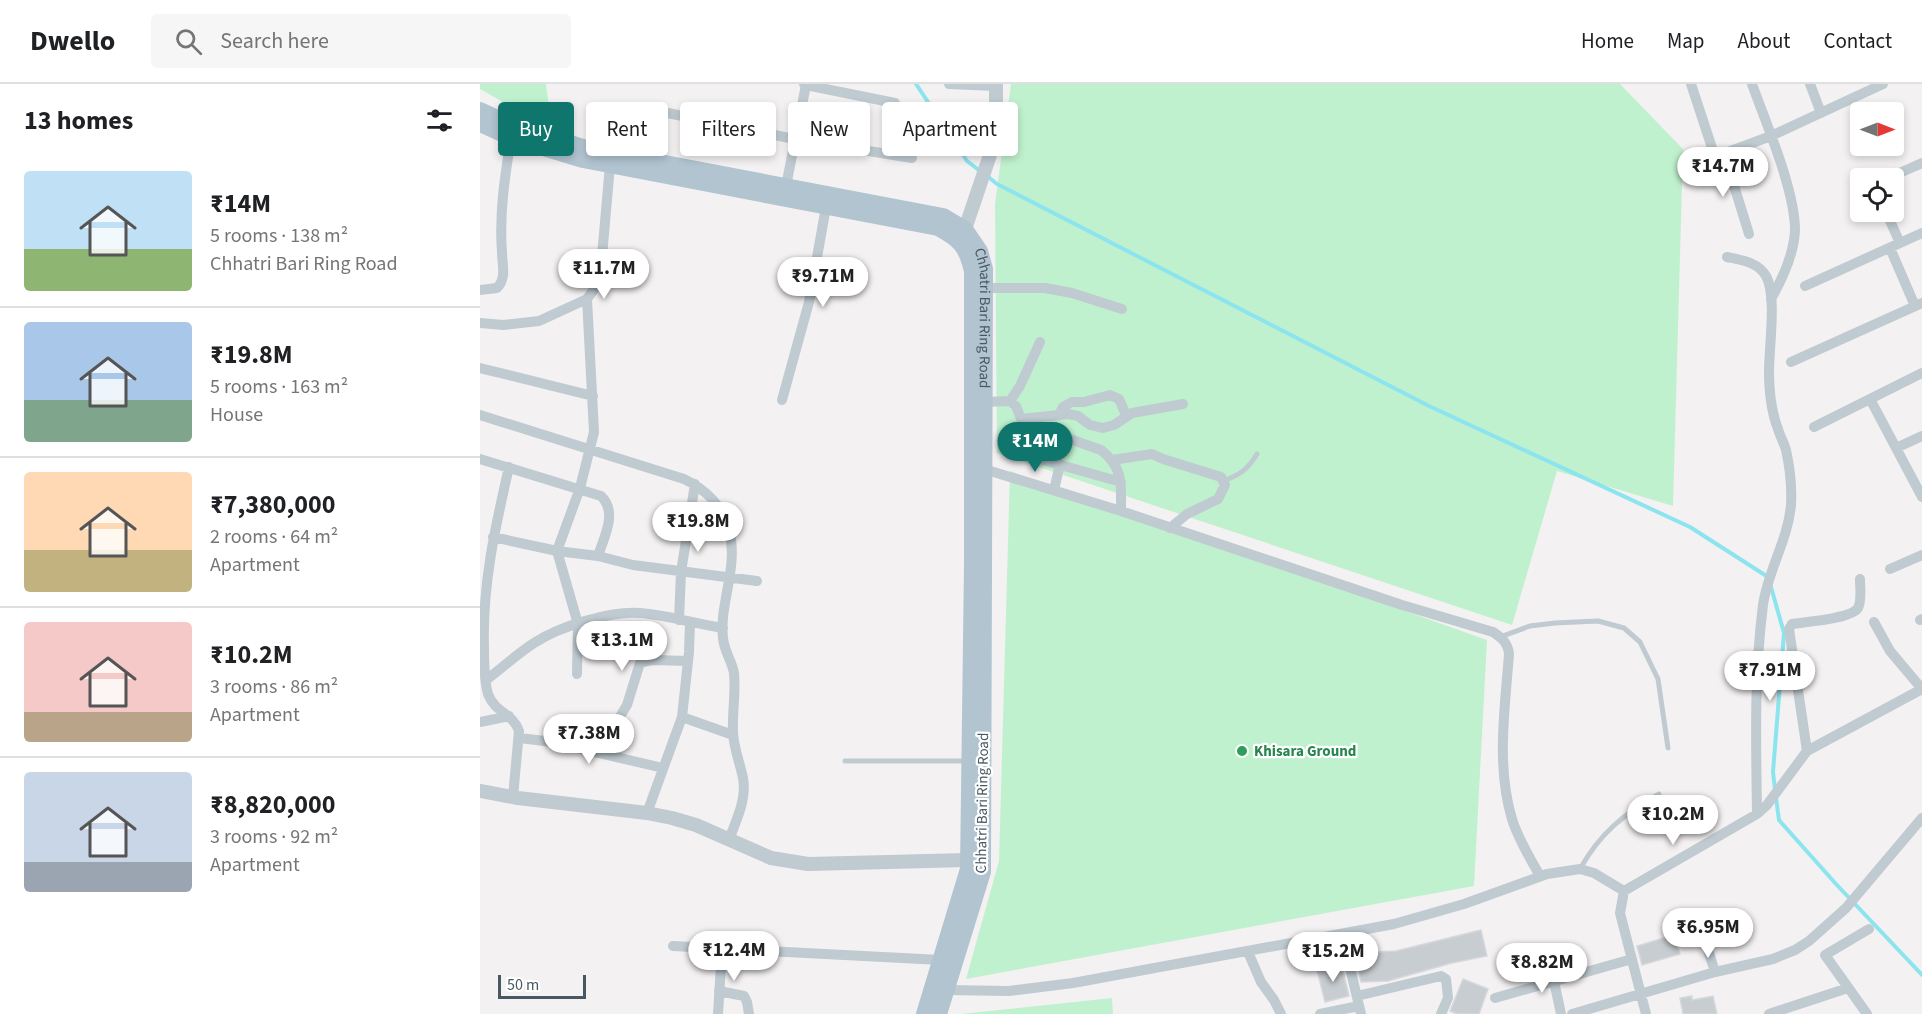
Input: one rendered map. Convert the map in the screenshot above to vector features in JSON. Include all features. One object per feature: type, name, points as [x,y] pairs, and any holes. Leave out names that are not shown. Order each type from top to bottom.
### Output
[{"type":"main road","name":"Chhatri Bari Ring Road","points":[[480,110],[515,126],[586,148],[942,216],[965,229],[980,250],[985,269],[983,872],[939,1014]]},
{"type":"main road","name":"Chhatri Bari Ring Road","points":[[480,124],[498,132]]},
{"type":"main road","name":"Chhatri Bari Ring Road","points":[[570,156],[938,228],[957,238],[968,256],[972,271],[968,869],[924,1014]]},
{"type":"street","points":[[801,102],[805,84],[890,102]]},
{"type":"street","points":[[949,84],[996,85],[996,131],[965,229]]},
{"type":"street","points":[[1691,84],[1749,234]]},
{"type":"street","points":[[1752,84],[1787,185],[1795,230],[1791,253],[1782,280],[1771,299]]},
{"type":"street","points":[[1810,84],[1821,113]]},
{"type":"street","points":[[1690,166],[1771,136],[1883,84]]},
{"type":"street","points":[[668,113],[788,138]]},
{"type":"street","points":[[870,151],[912,158]]},
{"type":"street","points":[[480,290],[497,288],[504,276],[500,226],[508,156]]},
{"type":"street","points":[[786,186],[791,156]]},
{"type":"street","points":[[1904,171],[1922,163]]},
{"type":"street","points":[[480,323],[503,325],[539,321],[587,299],[597,285],[601,268],[610,165]]},
{"type":"street","points":[[782,400],[809,302],[826,207]]},
{"type":"street","points":[[1791,362],[1919,304],[1895,246],[1889,222]]},
{"type":"street","points":[[1804,286],[1922,233]]},
{"type":"street","points":[[1726,257],[1746,261],[1757,266],[1766,275],[1771,299],[1769,373],[1773,410],[1786,448],[1790,485],[1791,506],[1787,527],[1773,565],[1763,604],[1757,677],[1757,814]]},
{"type":"street","points":[[985,288],[1045,288],[1072,293],[1122,309]]},
{"type":"street","points":[[577,674],[578,624],[556,551],[580,488],[594,432],[587,299]]},
{"type":"street","points":[[1010,401],[1020,386],[1040,342]]},
{"type":"street","points":[[480,368],[593,396]]},
{"type":"street","points":[[1814,427],[1922,373]]},
{"type":"street","points":[[1059,413],[1063,407],[1072,402],[1084,402],[1110,395],[1119,399],[1126,415]]},
{"type":"street","points":[[1870,399],[1922,497]]},
{"type":"street","points":[[984,402],[1010,401],[1016,406],[1023,420],[1101,450],[1112,460],[1119,472],[1121,511]]},
{"type":"street","points":[[1023,420],[1059,413],[1078,416],[1097,428],[1114,425],[1126,415],[1183,404]]},
{"type":"street","points":[[480,415],[684,479],[709,495],[729,527],[732,544],[731,577],[723,628],[724,646],[735,684],[733,735],[744,790],[742,804],[729,840]]},
{"type":"street","points":[[1023,420],[1015,438],[1016,451],[1028,457],[1121,482]]},
{"type":"street","points":[[1896,448],[1922,436]]},
{"type":"street","points":[[1112,460],[1152,454],[1217,476],[1223,481],[1223,491],[1218,499],[1186,514],[1170,528]]},
{"type":"street","points":[[480,459],[601,496],[607,501],[609,508],[608,525],[598,556]]},
{"type":"street","points":[[1054,490],[1059,464]]},
{"type":"street","points":[[509,467],[493,537],[482,617],[484,680],[493,704],[518,726],[520,738],[513,797]]},
{"type":"street","points":[[984,469],[1121,511],[1402,605],[1493,632],[1500,637],[1508,648],[1509,654],[1503,742],[1507,802],[1512,821],[1540,876]]},
{"type":"street","points":[[647,813],[682,717],[688,661],[681,572],[695,484]]},
{"type":"street","points":[[493,537],[556,551],[598,556],[633,565],[758,581]]},
{"type":"street","points":[[1890,569],[1922,555]]},
{"type":"street","points":[[1807,751],[1789,629],[1792,624],[1854,612],[1859,606],[1860,579]]},
{"type":"street","points":[[484,680],[548,635],[578,624],[621,613],[641,613],[723,628]]},
{"type":"street","points":[[1646,1014],[1620,913],[1624,891],[1757,814],[1780,789],[1807,751],[1922,689],[1890,651],[1874,622]]},
{"type":"street","points":[[598,753],[627,705],[640,663],[652,660],[688,661]]},
{"type":"street","points":[[480,722],[509,716]]},
{"type":"street","points":[[682,717],[733,735]]},
{"type":"street","points":[[520,738],[552,742],[663,768]]},
{"type":"street","points":[[480,791],[647,813],[696,825],[771,858],[808,864],[968,860]]},
{"type":"street","points":[[1572,1014],[1795,950],[1809,941],[1846,908],[1922,818]]},
{"type":"street","points":[[946,990],[1009,991],[1073,983],[1248,952],[1394,924],[1464,904],[1540,876],[1580,869],[1594,873],[1624,891]]},
{"type":"street","points":[[1698,918],[1714,972]]},
{"type":"street","points":[[1864,1013],[1825,955],[1869,929]]},
{"type":"street","points":[[1342,934],[1359,1005]]},
{"type":"street","points":[[673,946],[941,960]]},
{"type":"street","points":[[718,1014],[722,949]]},
{"type":"street","points":[[1248,952],[1261,982],[1281,1014]]},
{"type":"street","points":[[1496,998],[1632,958]]},
{"type":"street","points":[[1551,967],[1562,1014]]},
{"type":"street","points":[[1320,1014],[1359,1005],[1441,976],[1448,984],[1448,998],[1442,1014]]},
{"type":"street","points":[[1768,1014],[1848,988]]},
{"type":"street","points":[[719,991],[744,996],[749,1014]]},
{"type":"lane","points":[[1223,481],[1248,469],[1257,454]]},
{"type":"lane","points":[[1500,637],[1530,626],[1556,623],[1598,621],[1624,628],[1640,642],[1658,679],[1668,748]]},
{"type":"lane","points":[[845,761],[970,761]]},
{"type":"lane","points":[[1580,869],[1608,830],[1628,812],[1659,794]]},
{"type":"green space","points":[[480,84],[546,84],[548,102],[503,102],[480,89]]},
{"type":"green space","points":[[1011,84],[1620,84],[1683,149],[1673,506],[1557,471],[1512,625],[997,453],[995,204],[1001,156],[1018,156],[1018,102],[1009,102]]},
{"type":"green space","name":"Khisara Ground","points":[[1010,471],[1487,640],[1474,886],[966,979],[999,861]]},
{"type":"green space","points":[[1112,998],[1113,1014],[961,1014]]},
{"type":"building","points":[[1481,930],[1487,956],[1388,981],[1361,982],[1356,960],[1359,957],[1377,956],[1377,952],[1396,951]]},
{"type":"building","points":[[1674,935],[1680,954],[1642,965],[1637,946]]},
{"type":"building","points":[[1341,963],[1349,996],[1325,1002],[1317,970]]},
{"type":"building","points":[[1463,979],[1488,989],[1479,1014],[1457,1014],[1450,1011]]},
{"type":"building","points":[[1692,996],[1692,1000],[1713,996],[1717,1014],[1683,1014],[1680,998]]},
{"type":"waterway","points":[[916,84],[967,161],[980,171]]},
{"type":"waterway","points":[[986,175],[997,184],[1429,406],[1690,527],[1768,577]]},
{"type":"waterway","points":[[1771,587],[1784,633],[1773,772],[1775,790]]},
{"type":"waterway","points":[[1776,798],[1779,820],[1922,975]]},
{"type":"place","name":"Khisara Ground","points":[[1242,751]]}]
